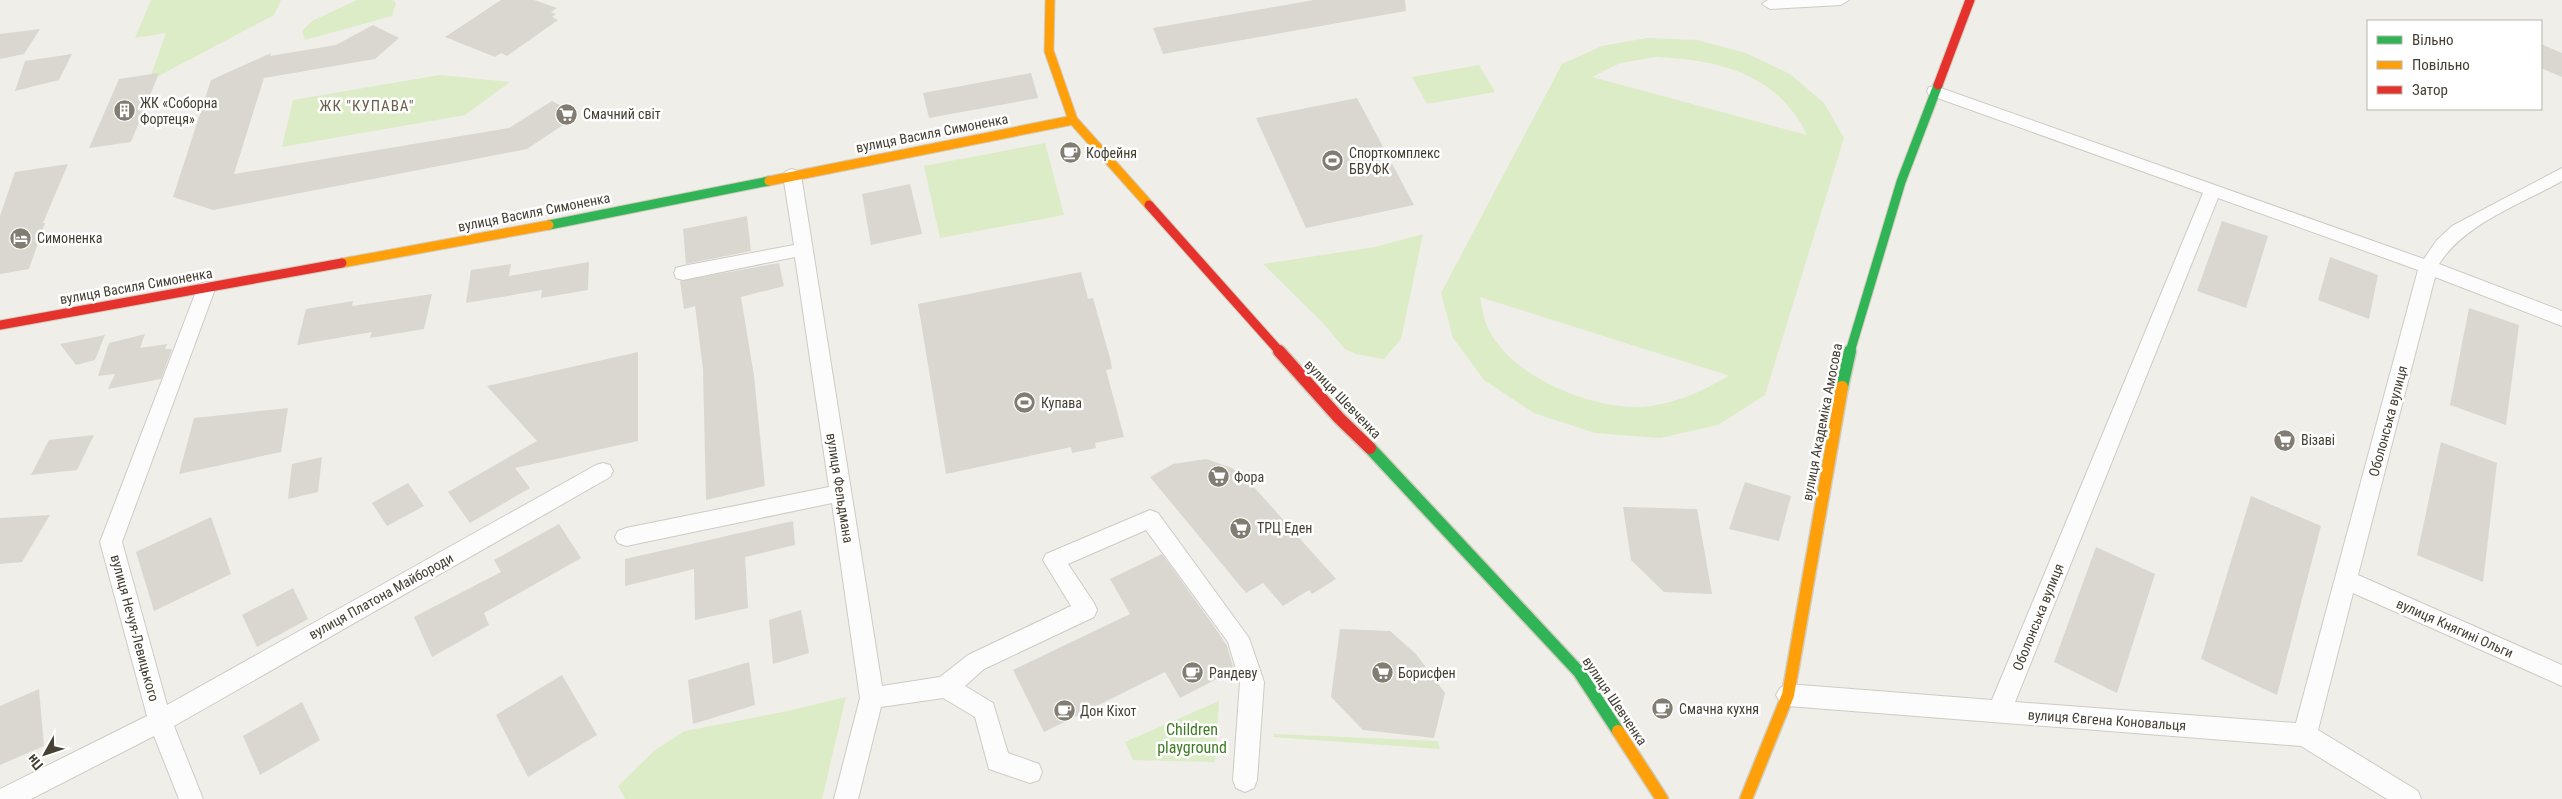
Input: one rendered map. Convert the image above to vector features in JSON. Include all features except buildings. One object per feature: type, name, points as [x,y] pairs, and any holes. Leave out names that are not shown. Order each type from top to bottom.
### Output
[{"type":"street","name":"вулиця Шевченка","points":[[1050,0],[1049,51],[1073,120],[1158,218],[1338,418],[1363,441],[1580,672],[1662,799]]},
{"type":"street","points":[[1770,4],[1841,0]]},
{"type":"street","name":"вулиця Академіка Амосова","points":[[1746,799],[1788,696],[1847,361],[1901,182],[1970,0]]},
{"type":"street","points":[[1934,91],[2428,267],[2562,319]]},
{"type":"street","name":"вулиця Василя Симоненка","points":[[0,325],[206,289],[596,216],[792,175],[1073,120]]},
{"type":"street","name":"Оболонська вулиця","points":[[2305,735],[2428,267],[2442,245],[2458,230],[2562,174]]},
{"type":"street","name":"вулиця Фельдмана","points":[[792,175],[872,698],[846,799]]},
{"type":"street","name":"Оболонська вулиця","points":[[1999,712],[2213,190]]},
{"type":"street","points":[[683,273],[804,249]]},
{"type":"street","name":"вулиця Нечуя-Левицького","points":[[191,799],[160,721],[111,542],[206,289]]},
{"type":"street","name":"вулиця Платона Майбороди","points":[[6,799],[160,721],[603,470]]},
{"type":"street","points":[[626,537],[840,493]]},
{"type":"street","points":[[872,698],[946,686],[976,662],[1086,610],[1054,560],[1150,519],[1238,638],[1252,682],[1244,780]]},
{"type":"street","name":"вулиця Княгині Ольги","points":[[2347,580],[2562,676]]},
{"type":"street","points":[[946,686],[985,710],[998,761],[1030,772]]},
{"type":"street","name":"вулиця Євгена Коновальця","points":[[1788,696],[2305,735],[2410,799]]},
{"type":"green space","points":[[151,0],[281,0],[274,15],[149,81],[166,33],[135,38]]},
{"type":"green space","points":[[357,0],[392,0],[396,3],[392,16],[305,40],[302,31],[312,21]]},
{"type":"green space","points":[[1647,38],[1697,40],[1746,53],[1790,74],[1824,103],[1844,138],[1765,395],[1718,425],[1660,438],[1595,433],[1534,413],[1484,380],[1453,338],[1441,293],[1562,64],[1602,46]],"holes":[[[1656,57],[1702,62],[1744,74],[1763,84],[1780,97],[1794,114],[1807,135],[1592,77],[1620,63]],[[1480,297],[1727,375],[1728,376],[1691,395],[1650,406],[1629,407],[1583,398],[1559,389],[1517,364],[1501,348],[1489,330],[1483,314]]]},
{"type":"green space","points":[[1479,65],[1495,92],[1427,104],[1412,77]]},
{"type":"green space","points":[[440,75],[510,82],[465,115],[282,147],[293,100]]},
{"type":"green space","points":[[1045,143],[1064,215],[940,238],[924,166]]},
{"type":"green space","points":[[1423,234],[1401,339],[1384,359],[1356,354],[1345,349],[1321,321],[1263,264],[1375,247]]},
{"type":"green space","points":[[846,697],[822,799],[625,799],[618,786],[655,750],[685,731],[788,711]]},
{"type":"green space","name":"Children playground","points":[[1219,701],[1215,762],[1133,760],[1125,742]]},
{"type":"green space","points":[[1274,734],[1438,741],[1440,749],[1273,737]]},
{"type":"traffic: fast","points":[[1842,387],[1847,361],[1901,182],[1938,85]]},
{"type":"traffic: fast","points":[[549,225],[769,181]]},
{"type":"traffic: fast","points":[[1370,448],[1579,672],[1618,731]]},
{"type":"traffic: slow","points":[[1050,0],[1049,51],[1073,120],[1149,205]]},
{"type":"traffic: slow","points":[[769,181],[1073,120]]},
{"type":"traffic: slow","points":[[342,263],[549,225]]},
{"type":"traffic: slow","points":[[1746,799],[1788,695],[1842,387]]},
{"type":"traffic: slow","points":[[1618,731],[1662,799]]},
{"type":"traffic: jam","points":[[1938,85],[1970,0]]},
{"type":"traffic: jam","points":[[1149,205],[1339,418],[1370,448]]},
{"type":"traffic: jam","points":[[0,325],[342,263]]},
{"type":"place","name":"ЖК «Соборна Фортеця»","points":[[124,111]]},
{"type":"place","name":"Смачний світ","points":[[567,114]]},
{"type":"place","name":"Кофейня","points":[[1070,153]]},
{"type":"place","name":"Спорткомплекс БВУФК","points":[[1333,161]]},
{"type":"place","name":"Симоненка","points":[[21,238]]},
{"type":"place","name":"Купава","points":[[1025,403]]},
{"type":"place","name":"Візаві","points":[[2285,440]]},
{"type":"place","name":"Фора","points":[[1218,477]]},
{"type":"place","name":"ТРЦ Еден","points":[[1241,528]]},
{"type":"place","name":"Рандеву","points":[[1193,673]]},
{"type":"place","name":"Борисфен","points":[[1382,673]]},
{"type":"place","name":"Смачна кухня","points":[[1663,709]]},
{"type":"place","name":"Дон Кіхот","points":[[1064,711]]},
{"type":"district","name":"ЖК \"КУПАВА\"","points":[[367,106]]}]
